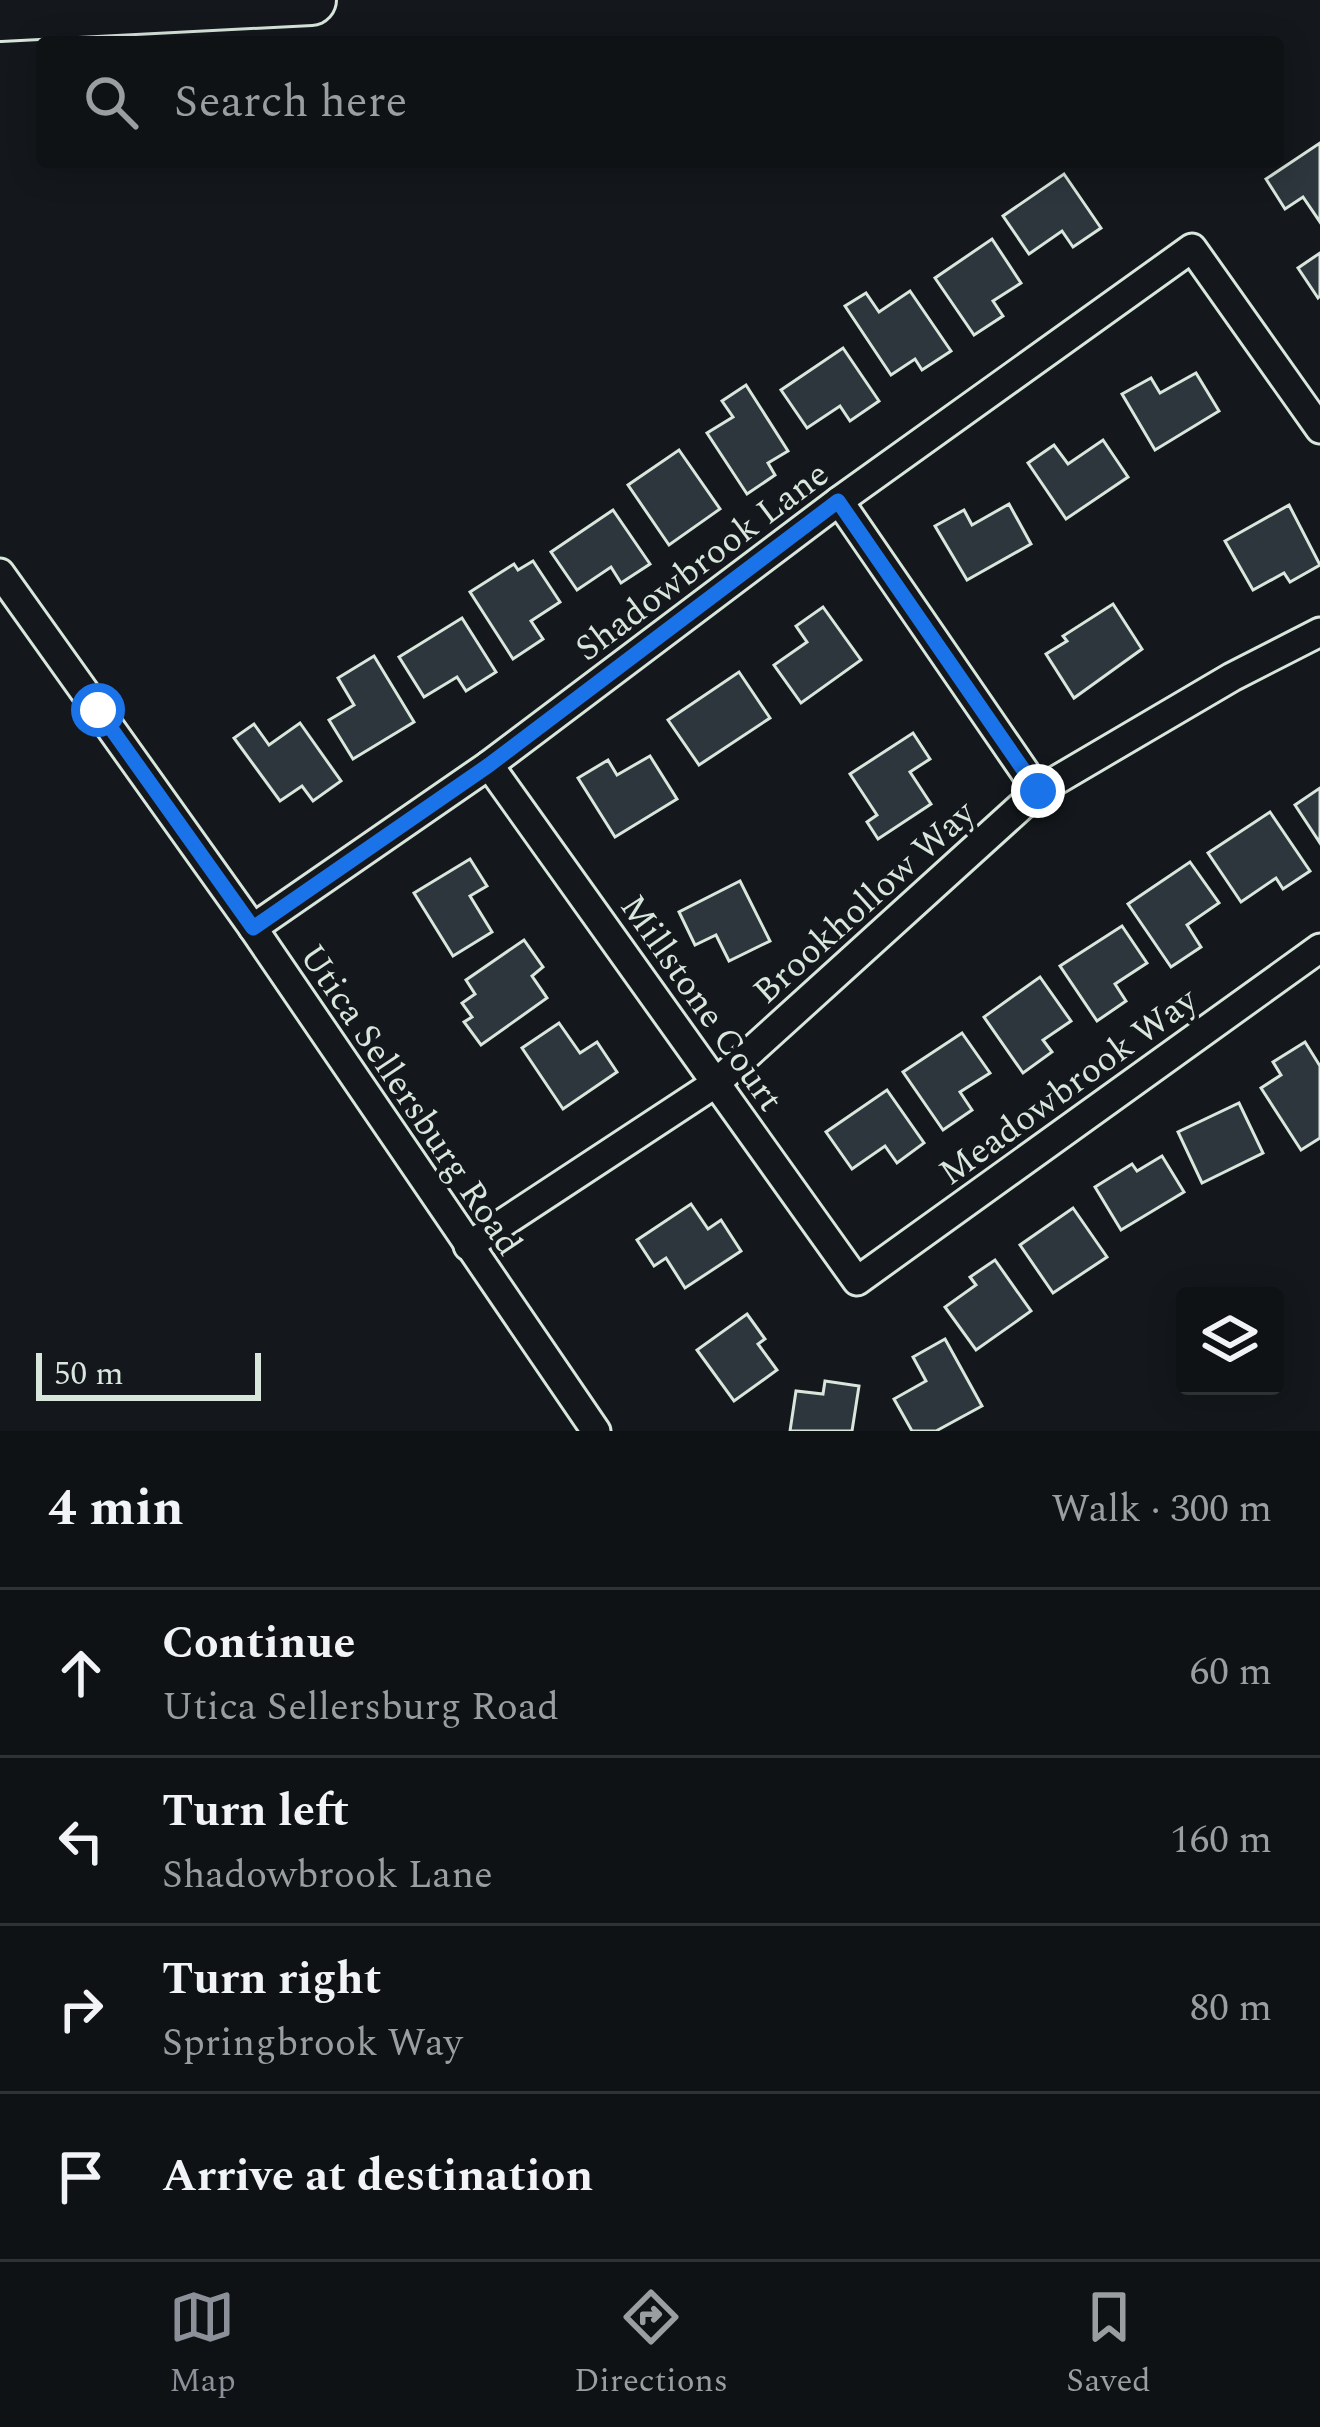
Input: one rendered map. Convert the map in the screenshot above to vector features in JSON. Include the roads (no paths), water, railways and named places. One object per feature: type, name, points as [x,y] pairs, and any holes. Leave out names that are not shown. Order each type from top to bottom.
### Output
[{"type":"highway","points":[[0,16],[311,0]]},
{"type":"street","name":"Shadowbrook Lane","points":[[253,928],[489,765],[838,501],[1192,248],[1320,429]]},
{"type":"street","points":[[838,501],[1038,791]]},
{"type":"street","name":"Utica Sellersburg Road","points":[[0,573],[253,928],[596,1431]]},
{"type":"street","name":"Brookhollow Way","points":[[468,1246],[716,1083],[1038,791],[1232,677],[1320,632]]},
{"type":"street","name":"Millstone Court","points":[[489,765],[857,1281]]},
{"type":"street","name":"Meadowbrook Way","points":[[857,1281],[1320,948]]}]
